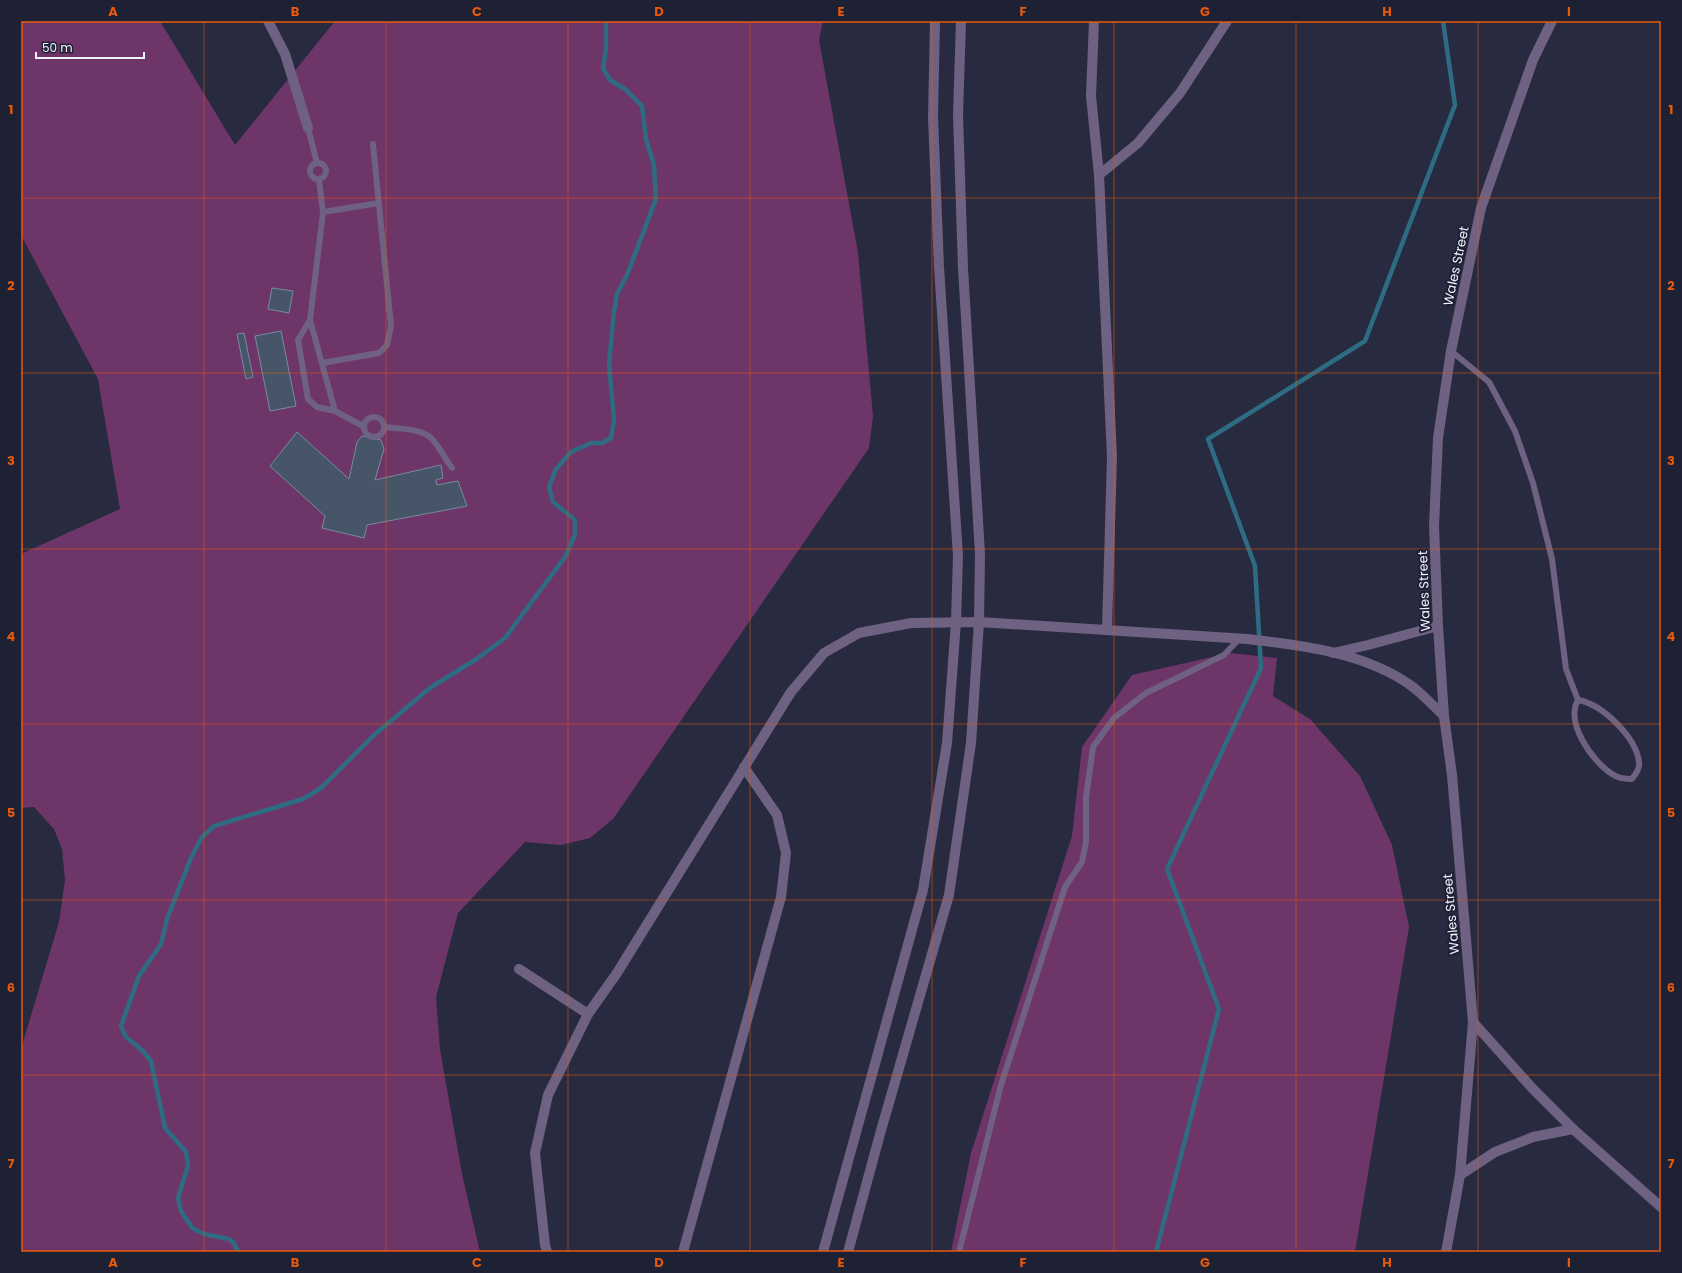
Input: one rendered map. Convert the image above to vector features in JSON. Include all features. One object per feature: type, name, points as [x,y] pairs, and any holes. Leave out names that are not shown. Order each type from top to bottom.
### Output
[{"type":"street","points":[[268,21],[285,54],[308,128]]},
{"type":"street","points":[[822,1252],[923,890],[947,743],[956,622],[958,556],[940,275],[933,117],[935,21]]},
{"type":"street","points":[[848,1252],[882,1126],[949,895],[971,743],[979,622],[980,554],[963,268],[958,122],[961,21]]},
{"type":"street","points":[[1094,21],[1091,96],[1099,175],[1112,457],[1107,629]]},
{"type":"street","points":[[1099,175],[1138,143],[1180,93],[1227,21]]},
{"type":"street","name":"Wales Street","points":[[1446,1252],[1460,1174],[1473,1022],[1452,775],[1444,716],[1438,626],[1434,526],[1438,438],[1451,351],[1481,208],[1533,60],[1552,21]]},
{"type":"street","points":[[547,1252],[535,1153],[548,1095],[588,1014],[617,973],[791,692],[824,653],[859,633],[911,623],[979,622],[1107,629],[1280,642],[1332,653],[1381,669],[1412,687],[1444,716]]},
{"type":"street","points":[[1332,653],[1438,626]]},
{"type":"street","points":[[683,1252],[781,897],[786,853],[777,815],[744,767]]},
{"type":"street","points":[[519,969],[588,1014]]},
{"type":"street","points":[[1473,1022],[1533,1089],[1572,1129],[1661,1207]]},
{"type":"street","points":[[1460,1174],[1494,1152],[1532,1137],[1572,1129]]},
{"type":"lane","points":[[308,128],[317,163]]},
{"type":"lane","points":[[322,363],[379,353],[387,344],[391,326],[373,144]]},
{"type":"lane","points":[[317,163],[322,164],[326,168],[324,177],[319,180],[314,179],[310,170],[312,165],[317,163]]},
{"type":"lane","points":[[319,180],[323,212],[310,320],[335,411]]},
{"type":"lane","points":[[323,212],[379,203]]},
{"type":"lane","points":[[310,320],[298,340],[308,399],[317,407],[335,411],[363,426],[368,435],[373,437],[382,433],[384,427],[383,422],[374,416],[369,417],[363,426]]},
{"type":"lane","points":[[1451,351],[1489,382],[1515,431],[1533,483],[1552,559],[1566,669],[1578,700],[1573,714],[1578,730],[1587,747],[1599,763],[1612,774],[1624,779],[1632,779],[1637,773],[1640,762],[1636,752],[1620,727],[1602,709],[1586,701],[1578,700]]},
{"type":"lane","points":[[384,427],[415,431],[431,438],[452,468]]},
{"type":"lane","points":[[959,1252],[1001,1085],[1065,887],[1082,862],[1086,842],[1086,798],[1094,747],[1114,718],[1146,693],[1224,655],[1244,639]]},
{"type":"shaded area","points":[[21,21],[160,21],[235,145],[335,21],[823,21],[819,40],[858,253],[873,416],[869,448],[613,819],[590,838],[561,845],[525,842],[458,913],[436,997],[440,1050],[462,1174],[480,1252],[21,1252],[21,1049],[59,922],[65,880],[62,849],[54,829],[34,807],[21,808],[21,554],[120,509],[98,379],[21,235]]},
{"type":"shaded area","points":[[1230,653],[1277,658],[1273,696],[1310,719],[1360,776],[1392,845],[1409,927],[1355,1252],[951,1252],[971,1153],[1072,836],[1082,747],[1132,675]]},
{"type":"building","points":[[272,288],[293,291],[289,313],[268,309]]},
{"type":"building","points":[[281,331],[296,406],[270,411],[255,336]]},
{"type":"building","points":[[244,333],[253,377],[246,379],[237,334]]},
{"type":"building","points":[[297,432],[349,479],[357,442],[362,436],[381,440],[384,449],[375,480],[441,465],[443,478],[436,480],[437,485],[458,481],[467,506],[367,525],[364,538],[322,528],[325,516],[270,466]]},
{"type":"waterway","points":[[238,1252],[234,1243],[229,1239],[204,1234],[192,1228],[181,1211],[178,1198],[188,1166],[186,1152],[165,1128],[151,1061],[143,1051],[126,1037],[121,1026],[139,976],[161,944],[167,919],[191,858],[202,837],[214,826],[303,799],[321,788],[374,735],[430,688],[478,658],[505,638],[565,557],[575,535],[575,520],[553,502],[549,487],[556,469],[571,452],[591,443],[602,443],[611,438],[614,420],[609,364],[617,294],[627,275],[656,199],[654,165],[646,139],[642,106],[625,89],[610,80],[603,68],[606,49],[606,21]]},
{"type":"waterway","points":[[1156,1252],[1219,1009],[1167,869],[1261,668],[1255,566],[1208,439],[1365,341],[1455,105],[1443,21]]}]
